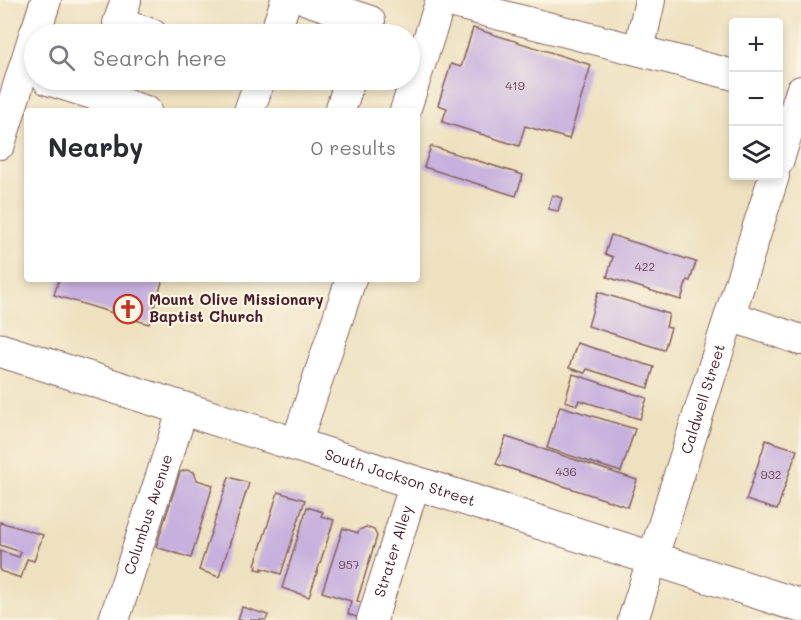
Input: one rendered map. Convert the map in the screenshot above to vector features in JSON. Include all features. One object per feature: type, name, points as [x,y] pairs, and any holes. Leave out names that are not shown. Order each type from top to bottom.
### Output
[{"type":"main road","name":"South Jackson Street","points":[[0,350],[801,606]]},
{"type":"street","points":[[38,24],[46,0]]},
{"type":"street","points":[[121,24],[118,23],[126,0]]},
{"type":"street","points":[[278,24],[286,0]]},
{"type":"street","points":[[307,0],[370,21],[369,24]]},
{"type":"street","points":[[420,65],[441,0],[729,74]]},
{"type":"street","points":[[639,50],[650,0]]},
{"type":"street","points":[[783,87],[801,92],[783,147]]},
{"type":"street","points":[[0,144],[27,90]]},
{"type":"street","points":[[81,90],[137,108]]},
{"type":"street","points":[[250,108],[256,90]]},
{"type":"street","points":[[341,108],[347,90]]},
{"type":"street","points":[[406,108],[412,90]]},
{"type":"street","name":"Caldwell Street","points":[[633,620],[773,180]]},
{"type":"street","points":[[296,444],[350,282]]},
{"type":"street","points":[[730,316],[801,340]]},
{"type":"street","name":"Columbus Avenue","points":[[114,620],[183,409]]},
{"type":"street","name":"Strater Alley","points":[[372,620],[415,483]]},
{"type":"building","points":[[473,28],[591,65],[569,139],[525,126],[519,146],[442,122],[447,108],[438,105],[451,64],[461,67]]},
{"type":"building","points":[[431,146],[523,175],[516,196],[424,167]]},
{"type":"building","points":[[552,195],[562,198],[558,211],[548,209]]},
{"type":"building","points":[[611,235],[696,262],[681,300],[607,277],[613,257],[605,254]]},
{"type":"building","name":"Mount Olive Missionary Baptist Church","points":[[58,282],[162,282],[149,324],[54,295]]},
{"type":"building","points":[[598,292],[669,314],[666,327],[671,328],[664,350],[588,326]]},
{"type":"building","points":[[577,343],[654,367],[648,388],[587,369],[585,373],[569,368]]},
{"type":"building","points":[[573,374],[647,398],[640,419],[579,400],[577,405],[565,401]]},
{"type":"building","points":[[560,406],[635,429],[621,472],[547,448]]},
{"type":"building","points":[[506,437],[637,480],[628,507],[496,464]]},
{"type":"building","points":[[766,440],[797,450],[777,510],[746,500]]},
{"type":"building","points":[[186,470],[194,472],[197,480],[213,485],[191,558],[156,547],[180,472]]},
{"type":"building","points":[[229,477],[249,483],[219,577],[199,570]]},
{"type":"building","points":[[278,492],[305,500],[281,574],[262,568],[262,570],[256,569],[255,565]]},
{"type":"building","points":[[307,507],[323,512],[321,516],[334,520],[309,597],[282,588]]},
{"type":"building","points":[[0,522],[43,535],[34,561],[27,559],[21,578],[0,571],[0,551],[19,557],[21,552],[0,545]]},
{"type":"building","points":[[366,527],[374,530],[377,536],[357,601],[364,603],[359,618],[348,614],[351,601],[322,592],[343,528],[358,533]]},
{"type":"building","points":[[242,607],[268,615],[266,620],[238,620]]},
{"type":"place","name":"Mount Olive Missionary Baptist Church","points":[[128,309]]}]
